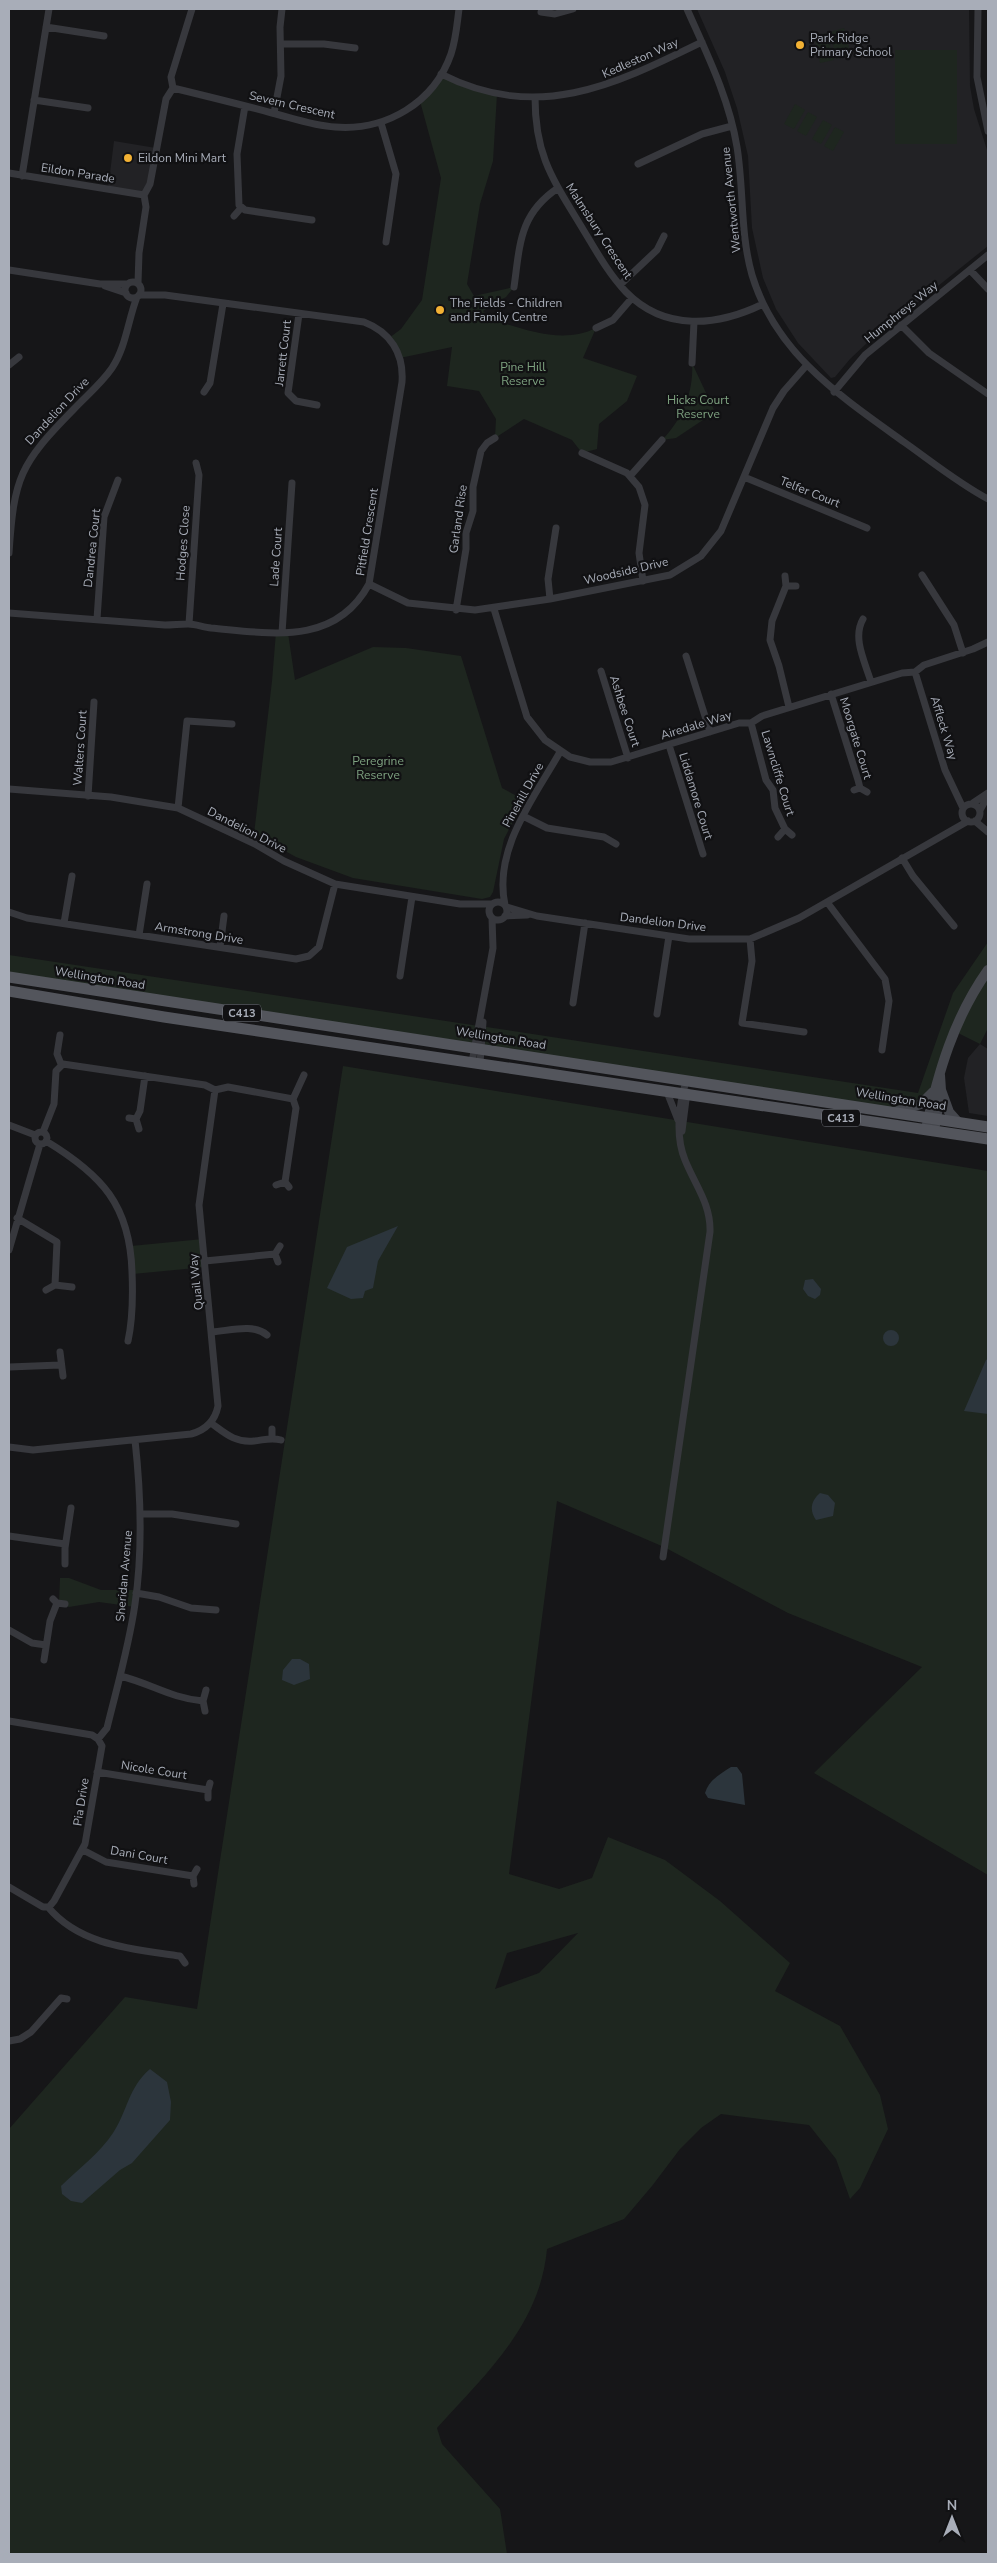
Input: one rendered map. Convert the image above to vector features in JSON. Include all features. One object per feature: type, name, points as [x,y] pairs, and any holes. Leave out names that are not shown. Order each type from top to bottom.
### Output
[{"type":"main road","points":[[931,1124],[940,1074],[958,1021],[988,970]]},
{"type":"main road","name":"Wellington Road","points":[[9,977],[894,1112],[988,1139]]},
{"type":"main road","name":"Wellington Road","points":[[9,992],[174,1019],[685,1095],[931,1124],[958,1122],[988,1127]]},
{"type":"main road","points":[[894,1112],[921,1104],[937,1090]]},
{"type":"main road","points":[[937,1090],[949,1112],[958,1122]]},
{"type":"street","points":[[22,176],[49,9]]},
{"type":"street","points":[[134,284],[146,207],[144,194],[150,184],[166,98],[172,88],[171,77],[192,9]]},
{"type":"street","points":[[274,113],[281,76],[280,27],[282,9]]},
{"type":"street","name":"Severn Crescent","points":[[172,88],[332,127],[362,127],[381,123],[420,101],[441,74],[452,50],[459,9]]},
{"type":"street","points":[[541,12],[555,14],[573,9]]},
{"type":"street","name":"Wentworth Avenue","points":[[687,9],[717,77],[732,126],[738,157],[745,246],[752,274],[763,304],[784,340],[806,366],[834,392],[937,466],[988,499]]},
{"type":"street","points":[[978,9],[978,77],[988,131]]},
{"type":"street","points":[[46,27],[104,36]]},
{"type":"street","name":"Kedleston Way","points":[[441,74],[468,87],[486,92],[535,97],[572,94],[600,88],[632,76],[702,42]]},
{"type":"street","points":[[281,44],[324,44],[355,48]]},
{"type":"street","name":"Malmsbury Crescent","points":[[535,97],[535,128],[540,149],[558,188],[620,285],[632,298],[668,317],[694,322],[724,320],[763,304]]},
{"type":"street","points":[[34,100],[88,108]]},
{"type":"street","points":[[241,208],[237,164],[240,131],[245,106]]},
{"type":"street","points":[[381,123],[396,174],[386,242]]},
{"type":"street","points":[[638,164],[702,134],[732,126]]},
{"type":"street","name":"Eildon Parade","points":[[9,173],[144,194]]},
{"type":"street","points":[[514,287],[521,240],[527,220],[540,202],[558,188]]},
{"type":"street","points":[[234,216],[241,208]]},
{"type":"street","points":[[241,208],[312,220]]},
{"type":"street","points":[[620,285],[657,250],[664,236]]},
{"type":"street","name":"Humphreys Way","points":[[834,392],[858,362],[988,255]]},
{"type":"street","points":[[9,270],[100,284]]},
{"type":"street","points":[[970,270],[988,289]]},
{"type":"street","name":"Pitfield Crescent","points":[[100,284],[134,284],[165,295]]},
{"type":"street","name":"Pitfield Crescent","points":[[9,613],[165,625],[189,624],[200,627],[282,633],[305,632],[333,621],[353,606],[369,584],[402,382],[400,358],[391,341],[372,325],[364,322],[165,295],[138,296],[100,284]]},
{"type":"street","name":"Dandelion Drive","points":[[128,318],[127,294],[134,284]]},
{"type":"street","name":"Dandelion Drive","points":[[9,553],[15,491],[26,465],[44,439],[107,375],[118,357],[128,318],[138,296],[134,284]]},
{"type":"street","points":[[596,328],[613,320],[632,298]]},
{"type":"street","points":[[204,392],[210,383],[224,304]]},
{"type":"street","name":"Jarrett Court","points":[[299,314],[288,392],[296,402],[317,405]]},
{"type":"street","points":[[692,363],[694,322]]},
{"type":"street","points":[[901,326],[923,348],[988,394]]},
{"type":"street","points":[[9,365],[19,357]]},
{"type":"street","name":"Woodside Drive","points":[[369,584],[408,603],[456,610],[494,609],[643,581],[676,572],[706,551],[720,531],[776,403],[806,366]]},
{"type":"street","name":"Garland Rise","points":[[456,610],[466,549],[466,533],[473,514],[472,491],[481,451],[487,442],[495,438]]},
{"type":"street","points":[[631,476],[662,440]]},
{"type":"street","points":[[582,453],[631,476],[640,487],[645,506],[639,554],[643,581]]},
{"type":"street","name":"Hodges Close","points":[[189,624],[199,475],[196,463]]},
{"type":"street","name":"Telfer Court","points":[[744,477],[867,528]]},
{"type":"street","name":"Dandrea Court","points":[[97,619],[104,517],[118,480]]},
{"type":"street","name":"Lade Court","points":[[282,633],[292,482]]},
{"type":"street","points":[[550,599],[548,577],[556,528]]},
{"type":"street","points":[[922,575],[952,623],[963,653]]},
{"type":"street","points":[[785,576],[786,586],[772,621],[770,635],[790,707]]},
{"type":"street","points":[[786,586],[796,586]]},
{"type":"street","name":"Airedale Way","points":[[494,609],[527,717],[539,735],[560,752],[576,759],[597,762],[628,758],[739,723],[751,723],[762,716],[831,694],[902,672],[914,672],[924,666],[963,653],[988,642]]},
{"type":"street","points":[[863,619],[854,626],[871,682]]},
{"type":"street","points":[[686,656],[710,732]]},
{"type":"street","name":"Ashbee Court","points":[[601,671],[628,758]]},
{"type":"street","name":"Affleck Way","points":[[914,672],[945,770],[954,790],[967,807]]},
{"type":"street","name":"Moorgate Court","points":[[831,694],[857,789],[867,792]]},
{"type":"street","name":"Walters Court","points":[[88,796],[94,702]]},
{"type":"street","points":[[178,808],[187,721],[232,724]]},
{"type":"street","name":"Lawncliffe Court","points":[[751,723],[766,780],[772,790],[775,808],[785,830],[792,835]]},
{"type":"street","name":"Liddamore Court","points":[[669,746],[702,854]]},
{"type":"street","name":"Pinehill Drive","points":[[491,916],[493,904],[503,879],[510,843],[523,816],[560,752]]},
{"type":"street","name":"Dandelion Drive","points":[[9,789],[88,796],[178,808],[255,844],[284,861],[335,884],[460,904],[493,904],[538,916],[700,940],[750,939],[789,923],[976,817],[988,795]]},
{"type":"street","name":"Dandelion Drive","points":[[9,794],[20,791]]},
{"type":"street","name":"Dandelion Drive","points":[[939,837],[967,807],[988,795]]},
{"type":"street","points":[[967,807],[976,817]]},
{"type":"street","points":[[967,807],[988,831]]},
{"type":"street","points":[[523,816],[547,828],[604,837],[616,844]]},
{"type":"street","name":"Lawncliffe Court","points":[[778,837],[785,830]]},
{"type":"street","points":[[902,858],[913,876],[954,926]]},
{"type":"street","points":[[64,923],[72,876]]},
{"type":"street","name":"Pinehill Drive","points":[[503,879],[506,906],[504,918]]},
{"type":"street","points":[[139,935],[147,884]]},
{"type":"street","name":"Armstrong Drive","points":[[9,912],[26,918],[296,959],[309,956],[319,947],[335,884]]},
{"type":"street","points":[[400,976],[412,897]]},
{"type":"street","points":[[827,902],[885,979],[889,1001],[882,1050]]},
{"type":"street","name":"Dandelion Drive","points":[[460,904],[491,916],[504,918],[538,916]]},
{"type":"street","points":[[220,947],[224,916]]},
{"type":"street","points":[[491,916],[493,948]]},
{"type":"street","points":[[476,1063],[482,1012],[493,948],[504,918]]},
{"type":"street","points":[[573,1003],[585,923]]},
{"type":"street","points":[[657,1014],[669,936]]},
{"type":"street","points":[[750,939],[752,961],[742,1023],[804,1032]]},
{"type":"street","points":[[60,1035],[57,1054],[61,1064]]},
{"type":"street","points":[[61,1064],[206,1084],[215,1090],[228,1087],[293,1099]]},
{"type":"street","points":[[9,1125],[35,1135],[43,1132],[54,1104],[56,1071],[61,1064]]},
{"type":"street","points":[[276,1185],[287,1184],[296,1108],[293,1099],[304,1075]]},
{"type":"street","points":[[139,1129],[133,1119],[140,1111],[145,1076]]},
{"type":"street","points":[[681,1134],[686,1081]]},
{"type":"street","name":"Quail Way","points":[[211,1423],[217,1410],[218,1401],[200,1200],[215,1090]]},
{"type":"street","points":[[663,1557],[710,1232],[707,1205],[683,1155],[679,1120],[667,1092]]},
{"type":"street","points":[[679,1120],[685,1095]]},
{"type":"street","points":[[9,1250],[43,1143],[47,1136],[43,1132]]},
{"type":"street","points":[[35,1135],[35,1141],[43,1143],[93,1176],[116,1204],[124,1219],[131,1246],[133,1286],[128,1341]]},
{"type":"street","points":[[18,1218],[57,1242],[56,1285]]},
{"type":"street","points":[[275,1254],[280,1246]]},
{"type":"street","points":[[205,1261],[275,1254]]},
{"type":"street","points":[[275,1254],[278,1262]]},
{"type":"street","points":[[46,1290],[56,1285],[72,1287]]},
{"type":"street","points":[[212,1332],[253,1329],[262,1331],[267,1335]]},
{"type":"street","points":[[60,1352],[60,1365],[63,1376]]},
{"type":"street","points":[[9,1367],[60,1365]]},
{"type":"street","points":[[9,1447],[33,1450],[191,1434],[200,1431],[211,1423],[226,1435],[238,1440],[254,1441],[272,1437],[281,1440]]},
{"type":"street","points":[[272,1429],[272,1437]]},
{"type":"street","name":"Sheridan Avenue","points":[[98,1738],[107,1728],[120,1676],[136,1593],[141,1514],[135,1440]]},
{"type":"street","points":[[65,1564],[65,1544],[71,1508]]},
{"type":"street","points":[[141,1514],[172,1514],[236,1524]]},
{"type":"street","points":[[9,1536],[65,1544]]},
{"type":"street","points":[[136,1593],[158,1597],[191,1608],[216,1610]]},
{"type":"street","points":[[44,1660],[55,1601],[65,1604]]},
{"type":"street","points":[[9,1630],[32,1643],[46,1645]]},
{"type":"street","points":[[120,1676],[141,1682],[175,1697],[203,1700]]},
{"type":"street","points":[[205,1711],[203,1700],[206,1690]]},
{"type":"street","points":[[9,1721],[92,1735],[98,1738]]},
{"type":"street","name":"Pia Drive","points":[[48,1907],[54,1901],[83,1850],[102,1746],[98,1738]]},
{"type":"street","name":"Nicole Court","points":[[97,1772],[209,1790]]},
{"type":"street","name":"Dani Court","points":[[83,1850],[106,1862],[193,1876]]},
{"type":"street","points":[[194,1884],[193,1876],[197,1869]]},
{"type":"street","points":[[9,1887],[39,1906],[48,1907],[57,1918],[98,1941],[182,1952],[185,1963]]},
{"type":"street","points":[[9,2041],[20,2039],[31,2032],[61,1997]]},
{"type":"shaded area","points":[[697,9],[969,10],[970,86],[974,109],[988,153],[988,246],[868,342],[835,377],[831,378],[798,343],[776,309],[763,278],[752,228],[748,156],[737,108],[725,72]]},
{"type":"shaded area","points":[[114,141],[156,148],[144,195],[108,189]]},
{"type":"shaded area","points":[[980,1044],[988,1049],[988,1116],[969,1113],[964,1078],[968,1058]]},
{"type":"shaded area","points":[[398,1226],[378,1261],[373,1288],[365,1291],[363,1298],[351,1299],[327,1288],[347,1247]]},
{"type":"shaded area","points":[[813,1279],[821,1289],[820,1295],[815,1299],[808,1296],[803,1289],[805,1280]]},
{"type":"shaded area","points":[[891,1330],[897,1332],[899,1338],[897,1344],[891,1346],[885,1344],[883,1338],[885,1332]]},
{"type":"shaded area","points":[[988,1359],[988,1414],[964,1411],[986,1360]]},
{"type":"shaded area","points":[[820,1493],[828,1495],[835,1503],[833,1516],[816,1520],[812,1513],[812,1506]]},
{"type":"shaded area","points":[[292,1659],[300,1659],[309,1664],[310,1679],[294,1685],[282,1680],[283,1670]]},
{"type":"shaded area","points":[[731,1767],[737,1767],[742,1774],[745,1805],[708,1798],[705,1793],[712,1781]]},
{"type":"shaded area","points":[[150,2069],[167,2082],[171,2102],[170,2120],[132,2163],[120,2170],[82,2203],[71,2201],[62,2194],[61,2186],[108,2140],[118,2124],[137,2084]]},
{"type":"green space","points":[[844,28],[851,56],[836,59],[830,32]]},
{"type":"green space","points":[[827,33],[834,60],[820,63],[814,36]]},
{"type":"green space","points":[[895,50],[957,50],[957,144],[895,144]]},
{"type":"green space","name":"Pine Hill Reserve","points":[[441,74],[497,94],[493,161],[480,204],[467,284],[474,296],[514,287],[506,297],[483,311],[490,319],[543,334],[570,335],[596,328],[583,358],[637,376],[627,401],[599,424],[597,449],[582,453],[572,440],[524,419],[495,438],[496,419],[479,391],[447,386],[452,347],[400,358],[389,338],[401,329],[422,300],[441,178],[420,101]]},
{"type":"green space","points":[[795,104],[805,110],[794,129],[784,124]]},
{"type":"green space","points":[[808,112],[817,117],[806,136],[797,131]]},
{"type":"green space","points":[[823,120],[832,125],[821,144],[812,139]]},
{"type":"green space","points":[[835,127],[844,132],[833,151],[824,146]]},
{"type":"green space","name":"Hicks Court Reserve","points":[[692,363],[715,412],[676,438],[662,440],[681,414],[689,395]]},
{"type":"green space","name":"Peregrine Reserve","points":[[276,632],[288,633],[295,680],[373,647],[406,648],[461,656],[502,788],[524,800],[504,839],[493,892],[490,897],[482,899],[353,878],[296,857],[254,834]]},
{"type":"green space","points":[[988,942],[988,1028],[980,1044],[954,1031],[928,1098],[894,1112],[482,1049],[480,1026],[918,1093],[953,993]]},
{"type":"green space","points":[[9,955],[479,1026],[474,1048],[9,978]]},
{"type":"green space","points":[[343,1066],[988,1171],[988,1875],[814,1773],[922,1667],[788,1613],[664,1547],[557,1501],[509,1874],[559,1889],[592,1878],[608,1837],[665,1860],[720,1901],[790,1963],[775,1991],[840,2026],[880,2095],[888,2129],[860,2188],[850,2199],[836,2159],[809,2125],[721,2114],[701,2128],[680,2149],[624,2219],[547,2249],[542,2276],[534,2301],[522,2325],[508,2347],[491,2368],[437,2428],[442,2444],[500,2509],[507,2554],[9,2554],[9,2129],[125,1997],[197,2009]],"holes":[[[578,1933],[539,1973],[495,1989],[507,1953]]]},
{"type":"green space","points":[[203,1239],[206,1267],[133,1274],[131,1246]]},
{"type":"green space","points":[[60,1578],[69,1578],[101,1590],[137,1590],[135,1607],[99,1602],[69,1607],[59,1603]]},
{"type":"place","name":"Park Ridge Primary School","points":[[800,45]]},
{"type":"place","name":"Eildon Mini Mart","points":[[128,158]]},
{"type":"place","name":"The Fields - Children and Family Centre","points":[[440,310]]}]
